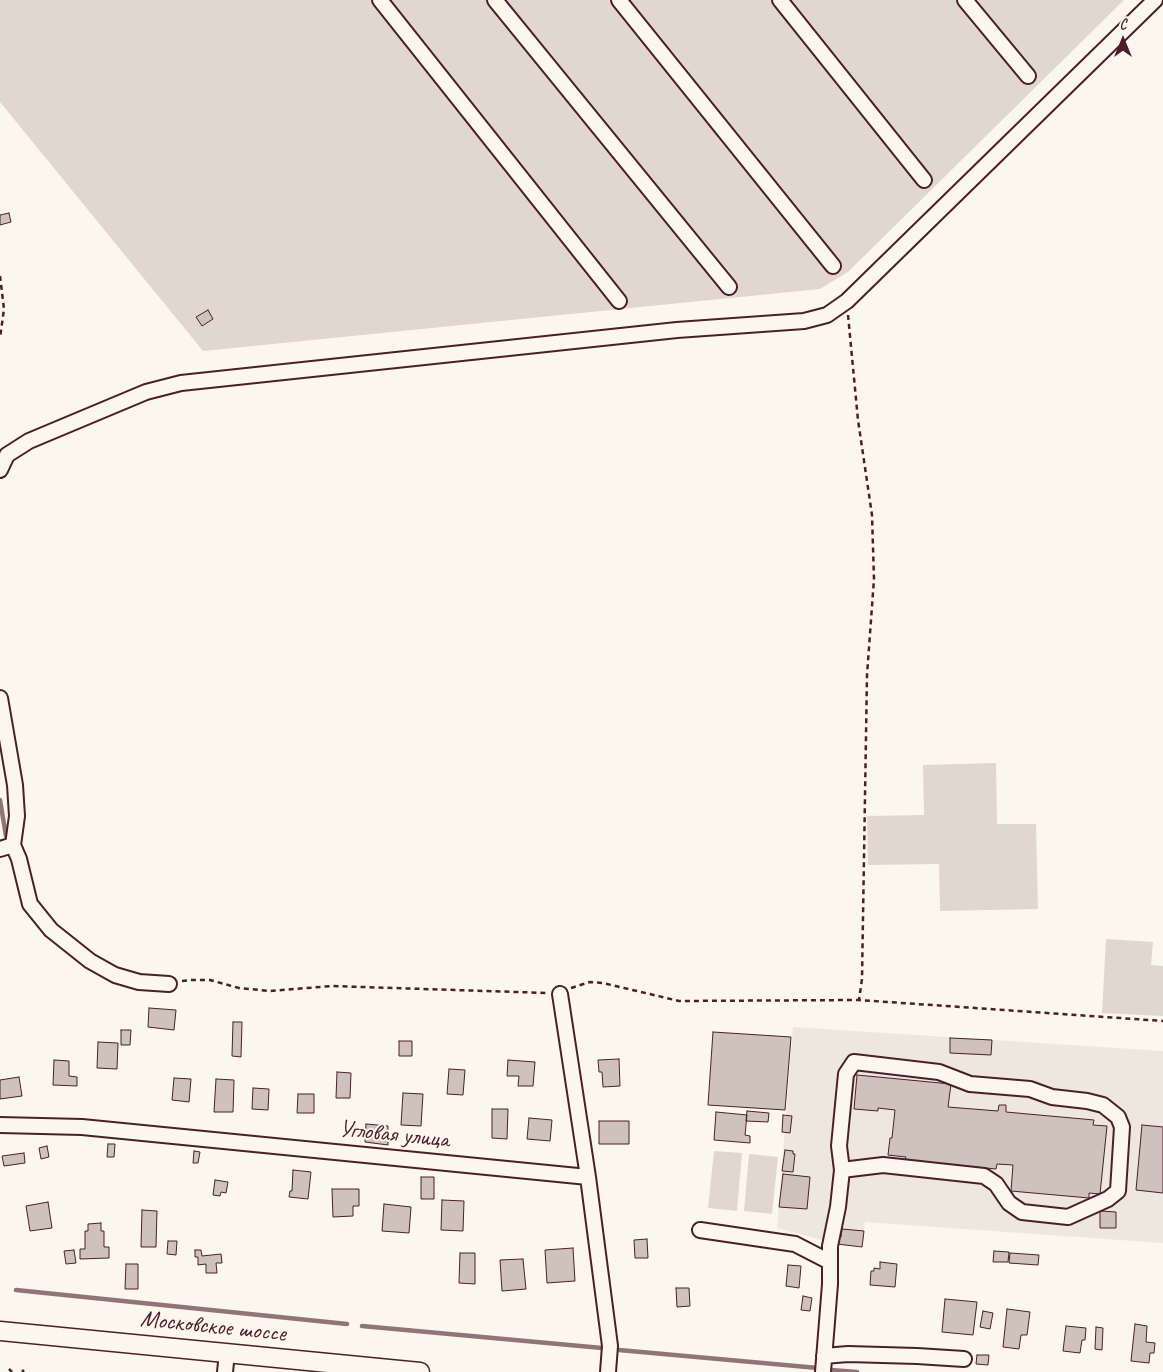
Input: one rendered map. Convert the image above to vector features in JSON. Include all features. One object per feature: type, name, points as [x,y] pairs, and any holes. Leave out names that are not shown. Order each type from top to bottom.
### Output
[{"type":"main road","name":"Московское шоссе","points":[[0,1331],[227,1352],[391,1371],[420,1372]]},
{"type":"street","points":[[380,0],[619,301]]},
{"type":"street","points":[[495,0],[729,287]]},
{"type":"street","points":[[619,0],[833,266]]},
{"type":"street","points":[[780,0],[924,180]]},
{"type":"street","points":[[965,0],[1028,76]]},
{"type":"street","points":[[0,470],[7,455],[29,440],[146,392],[181,383],[677,330],[804,321],[827,315],[847,301],[1155,0]]},
{"type":"street","points":[[0,698],[15,785],[17,816],[7,847],[19,859],[30,904],[51,930],[90,961],[115,975],[139,982],[169,984]]},
{"type":"street","points":[[560,994],[588,1177],[610,1346],[608,1372]]},
{"type":"street","points":[[823,1372],[830,1246],[838,1207],[842,1170],[839,1146],[846,1074],[854,1062],[940,1072],[970,1084],[1030,1089],[1052,1097],[1086,1101],[1103,1106],[1118,1117],[1122,1127],[1118,1190],[1108,1199],[1068,1217],[1022,1212],[1009,1203],[996,1184],[984,1176],[883,1165],[842,1170]]},
{"type":"street","name":"Угловая улица","points":[[0,1125],[82,1127],[588,1177]]},
{"type":"street","points":[[700,1230],[796,1244],[830,1262]]},
{"type":"street","points":[[225,1372],[227,1352]]},
{"type":"street","points":[[824,1356],[848,1354],[964,1359]]},
{"type":"path","points":[[0,276],[4,309],[0,338]]},
{"type":"path","points":[[847,301],[858,420],[872,515],[874,579],[867,675],[862,979],[859,1000]]},
{"type":"path","points":[[169,984],[192,980],[210,980],[239,988],[270,991],[332,986],[560,994],[573,987],[590,982],[626,988],[652,996],[679,1001],[859,1000],[1163,1021]]},
{"type":"path","points":[[9,1369],[12,1372]]},
{"type":"shaded area","points":[[0,0],[1124,0],[848,272],[820,289],[203,351],[0,102]]},
{"type":"shaded area","points":[[996,763],[997,824],[1036,824],[1038,909],[940,911],[939,864],[868,865],[867,816],[924,815],[923,765]]},
{"type":"shaded area","points":[[1106,939],[1153,942],[1151,965],[1163,966],[1163,1016],[1102,1013]]},
{"type":"shaded area","points":[[793,1027],[1163,1051],[1163,1243],[865,1222],[862,1247],[837,1244],[777,1228]]},
{"type":"shaded area","points":[[714,1151],[742,1153],[737,1211],[708,1208]]},
{"type":"shaded area","points":[[749,1154],[778,1157],[772,1214],[744,1211]]},
{"type":"building","points":[[9,213],[11,222],[0,225],[0,215]]},
{"type":"building","points":[[208,310],[213,319],[202,326],[196,317]]},
{"type":"building","points":[[149,1008],[176,1010],[174,1030],[148,1027]]},
{"type":"building","points":[[233,1022],[242,1022],[241,1057],[232,1056]]},
{"type":"building","points":[[121,1030],[131,1030],[130,1045],[121,1045]]},
{"type":"building","points":[[713,1032],[791,1037],[785,1110],[708,1105]]},
{"type":"building","points":[[950,1038],[992,1040],[991,1055],[950,1053]]},
{"type":"building","points":[[399,1041],[412,1041],[412,1056],[399,1056]]},
{"type":"building","points":[[98,1042],[118,1043],[117,1069],[97,1068]]},
{"type":"building","points":[[619,1059],[620,1086],[603,1087],[602,1072],[599,1072],[598,1060]]},
{"type":"building","points":[[54,1060],[69,1061],[69,1076],[77,1077],[77,1086],[53,1085]]},
{"type":"building","points":[[508,1060],[535,1062],[533,1086],[518,1086],[519,1076],[507,1076]]},
{"type":"building","points":[[449,1069],[465,1070],[463,1095],[447,1094]]},
{"type":"building","points":[[337,1072],[351,1073],[350,1098],[336,1098]]},
{"type":"building","points":[[857,1075],[951,1084],[948,1107],[998,1111],[999,1105],[1006,1105],[1006,1112],[1094,1120],[1093,1125],[1107,1126],[1100,1194],[1089,1193],[1089,1198],[1011,1191],[1013,1165],[997,1164],[996,1169],[905,1160],[906,1157],[888,1155],[895,1110],[878,1108],[878,1111],[854,1109]]},
{"type":"building","points":[[19,1077],[22,1096],[0,1099],[0,1080]]},
{"type":"building","points":[[174,1078],[191,1079],[189,1102],[172,1100]]},
{"type":"building","points":[[216,1079],[234,1080],[233,1112],[214,1112]]},
{"type":"building","points":[[253,1088],[269,1089],[268,1110],[252,1109]]},
{"type":"building","points":[[403,1093],[423,1094],[421,1126],[401,1125]]},
{"type":"building","points":[[298,1094],[314,1094],[314,1113],[297,1113]]},
{"type":"building","points":[[492,1109],[508,1109],[507,1139],[492,1138]]},
{"type":"building","points":[[747,1111],[769,1113],[768,1122],[746,1121]]},
{"type":"building","points":[[716,1112],[747,1115],[745,1135],[750,1136],[750,1143],[714,1140]]},
{"type":"building","points":[[783,1115],[792,1116],[790,1133],[782,1132]]},
{"type":"building","points":[[529,1118],[552,1120],[550,1141],[527,1139]]},
{"type":"building","points":[[599,1121],[629,1121],[629,1144],[599,1144]]},
{"type":"building","points":[[366,1124],[388,1126],[388,1145],[365,1142]]},
{"type":"building","points":[[1142,1125],[1163,1127],[1163,1193],[1136,1190]]},
{"type":"building","points":[[108,1144],[115,1144],[114,1157],[107,1157]]},
{"type":"building","points":[[47,1146],[49,1157],[41,1159],[39,1148]]},
{"type":"building","points":[[785,1150],[793,1151],[793,1154],[795,1154],[793,1172],[782,1171]]},
{"type":"building","points":[[194,1151],[200,1152],[198,1163],[193,1163]]},
{"type":"building","points":[[24,1153],[25,1163],[4,1166],[2,1156]]},
{"type":"building","points":[[293,1170],[311,1172],[308,1199],[289,1197],[290,1191],[292,1191]]},
{"type":"building","points":[[783,1174],[810,1177],[807,1209],[779,1207]]},
{"type":"building","points":[[421,1177],[434,1177],[434,1199],[421,1199]]},
{"type":"building","points":[[215,1180],[228,1182],[226,1193],[221,1192],[220,1196],[213,1195]]},
{"type":"building","points":[[332,1189],[359,1189],[359,1206],[353,1206],[353,1216],[333,1217]]},
{"type":"building","points":[[442,1200],[464,1201],[463,1231],[441,1230]]},
{"type":"building","points":[[48,1202],[52,1228],[30,1231],[26,1206]]},
{"type":"building","points":[[384,1204],[411,1207],[409,1233],[382,1231]]},
{"type":"building","points":[[142,1210],[157,1211],[156,1247],[141,1247]]},
{"type":"building","points":[[1100,1211],[1116,1212],[1116,1228],[1100,1228]]},
{"type":"building","points":[[101,1223],[101,1231],[104,1231],[104,1247],[109,1247],[109,1258],[80,1259],[80,1249],[85,1249],[85,1231],[88,1231],[88,1224]]},
{"type":"building","points":[[842,1229],[864,1231],[862,1247],[837,1244],[838,1237],[841,1237]]},
{"type":"building","points":[[647,1239],[648,1258],[635,1258],[634,1240]]},
{"type":"building","points":[[168,1241],[177,1241],[176,1255],[167,1254]]},
{"type":"building","points":[[573,1248],[575,1281],[547,1283],[545,1250]]},
{"type":"building","points":[[74,1250],[76,1263],[66,1264],[64,1251]]},
{"type":"building","points":[[195,1250],[201,1250],[202,1256],[221,1254],[222,1263],[216,1263],[217,1273],[206,1273],[206,1264],[198,1265],[198,1257],[195,1257]]},
{"type":"building","points":[[994,1251],[1009,1252],[1008,1262],[993,1262]]},
{"type":"building","points":[[460,1253],[475,1253],[475,1284],[459,1283]]},
{"type":"building","points":[[1010,1253],[1039,1255],[1038,1265],[1009,1263]]},
{"type":"building","points":[[523,1259],[526,1289],[502,1291],[500,1260]]},
{"type":"building","points":[[880,1262],[897,1264],[895,1287],[870,1285],[871,1271],[874,1271],[874,1268],[880,1269]]},
{"type":"building","points":[[126,1264],[138,1264],[138,1289],[125,1289]]},
{"type":"building","points":[[788,1265],[801,1266],[799,1288],[786,1286]]},
{"type":"building","points":[[676,1288],[689,1288],[690,1306],[677,1307]]},
{"type":"building","points":[[803,1296],[812,1298],[810,1311],[801,1310]]},
{"type":"building","points":[[945,1299],[977,1302],[973,1335],[942,1332]]},
{"type":"building","points":[[1007,1309],[1030,1312],[1027,1335],[1021,1335],[1019,1349],[1003,1347]]},
{"type":"building","points":[[983,1311],[993,1313],[990,1329],[980,1327]]},
{"type":"building","points":[[1135,1324],[1147,1326],[1146,1342],[1155,1343],[1154,1353],[1150,1353],[1149,1363],[1131,1361]]},
{"type":"building","points":[[1066,1326],[1086,1328],[1085,1340],[1082,1340],[1080,1353],[1063,1351]]},
{"type":"building","points":[[1096,1327],[1103,1328],[1102,1350],[1095,1349]]},
{"type":"building","points":[[977,1355],[989,1355],[988,1365],[976,1364]]},
{"type":"waterway","points":[[0,800],[6,836]]},
{"type":"waterway","points":[[16,1290],[347,1324]]},
{"type":"waterway","points":[[362,1326],[602,1348]]},
{"type":"waterway","points":[[619,1350],[818,1368]]},
{"type":"waterway","points":[[831,1370],[857,1372]]}]
